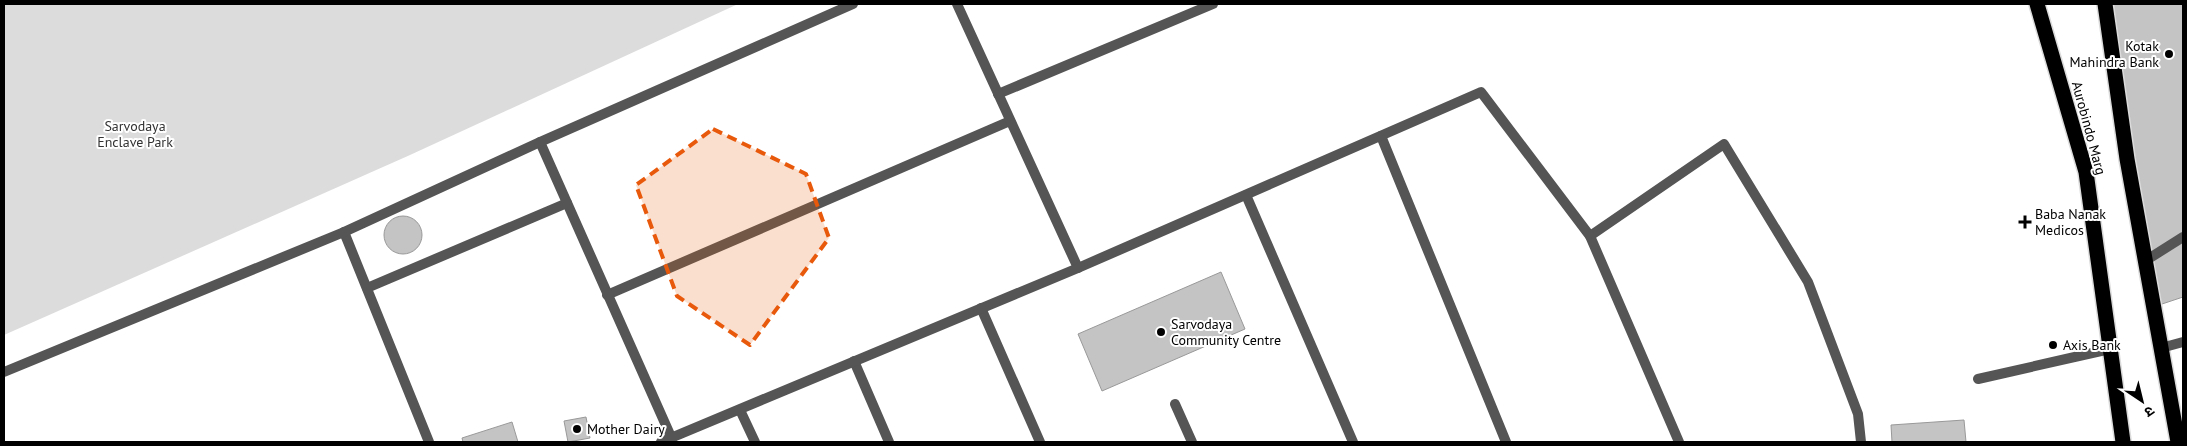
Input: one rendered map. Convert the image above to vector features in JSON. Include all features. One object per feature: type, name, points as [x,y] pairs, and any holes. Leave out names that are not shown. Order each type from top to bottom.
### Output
[{"type":"highway","name":"Aurobindo Marg","points":[[2037,4],[2086,172],[2123,442]]},
{"type":"highway","name":"Aurobindo Marg","points":[[2105,4],[2127,159],[2178,442]]},
{"type":"street","points":[[4,372],[344,232],[540,142],[853,4]]},
{"type":"street","points":[[957,4],[1078,268]]},
{"type":"street","points":[[998,94],[1213,4]]},
{"type":"street","points":[[661,442],[1078,268],[1481,92],[1590,236],[1679,442]]},
{"type":"street","points":[[607,295],[1010,121]]},
{"type":"street","points":[[1381,136],[1506,442]]},
{"type":"street","points":[[540,142],[672,439]]},
{"type":"street","points":[[1590,236],[1724,144],[1808,282],[1858,414],[1861,442]]},
{"type":"street","points":[[1246,196],[1353,442]]},
{"type":"street","points":[[367,288],[567,203]]},
{"type":"street","points":[[344,232],[429,442]]},
{"type":"street","points":[[2145,261],[2183,237]]},
{"type":"street","points":[[981,308],[1040,442]]},
{"type":"street","points":[[2161,348],[2183,342]]},
{"type":"street","points":[[1978,379],[2110,349]]},
{"type":"street","points":[[854,361],[889,442]]},
{"type":"street","points":[[1175,404],[1192,442]]},
{"type":"street","points":[[740,410],[755,442]]},
{"type":"highlighted area","points":[[713,129],[806,174],[829,238],[750,345],[677,296],[636,185]]},
{"type":"green space","name":"Sarvodaya Enclave Park","points":[[4,4],[738,4],[410,155],[4,335]]},
{"type":"building","points":[[2111,4],[2183,4],[2183,297],[2156,306]]},
{"type":"building","points":[[403,216],[410,217],[416,222],[421,228],[421,242],[416,248],[410,253],[403,254],[396,253],[390,248],[385,242],[384,235],[385,228],[390,222],[396,217]]},
{"type":"building","points":[[1221,272],[1245,329],[1102,391],[1078,334]]},
{"type":"building","points":[[586,417],[590,438],[568,442],[564,421]]},
{"type":"building","points":[[1964,420],[1966,442],[1892,442],[1891,425]]},
{"type":"building","points":[[512,422],[518,442],[463,442],[462,438]]},
{"type":"place","name":"Kotak Mahindra Bank","points":[[2169,54]]},
{"type":"place","name":"Baba Nanak Medicos","points":[[2025,222]]},
{"type":"place","name":"Sarvodaya Community Centre","points":[[1161,332]]},
{"type":"place","name":"Axis Bank","points":[[2053,345]]},
{"type":"place","name":"Mother Dairy","points":[[577,429]]}]
